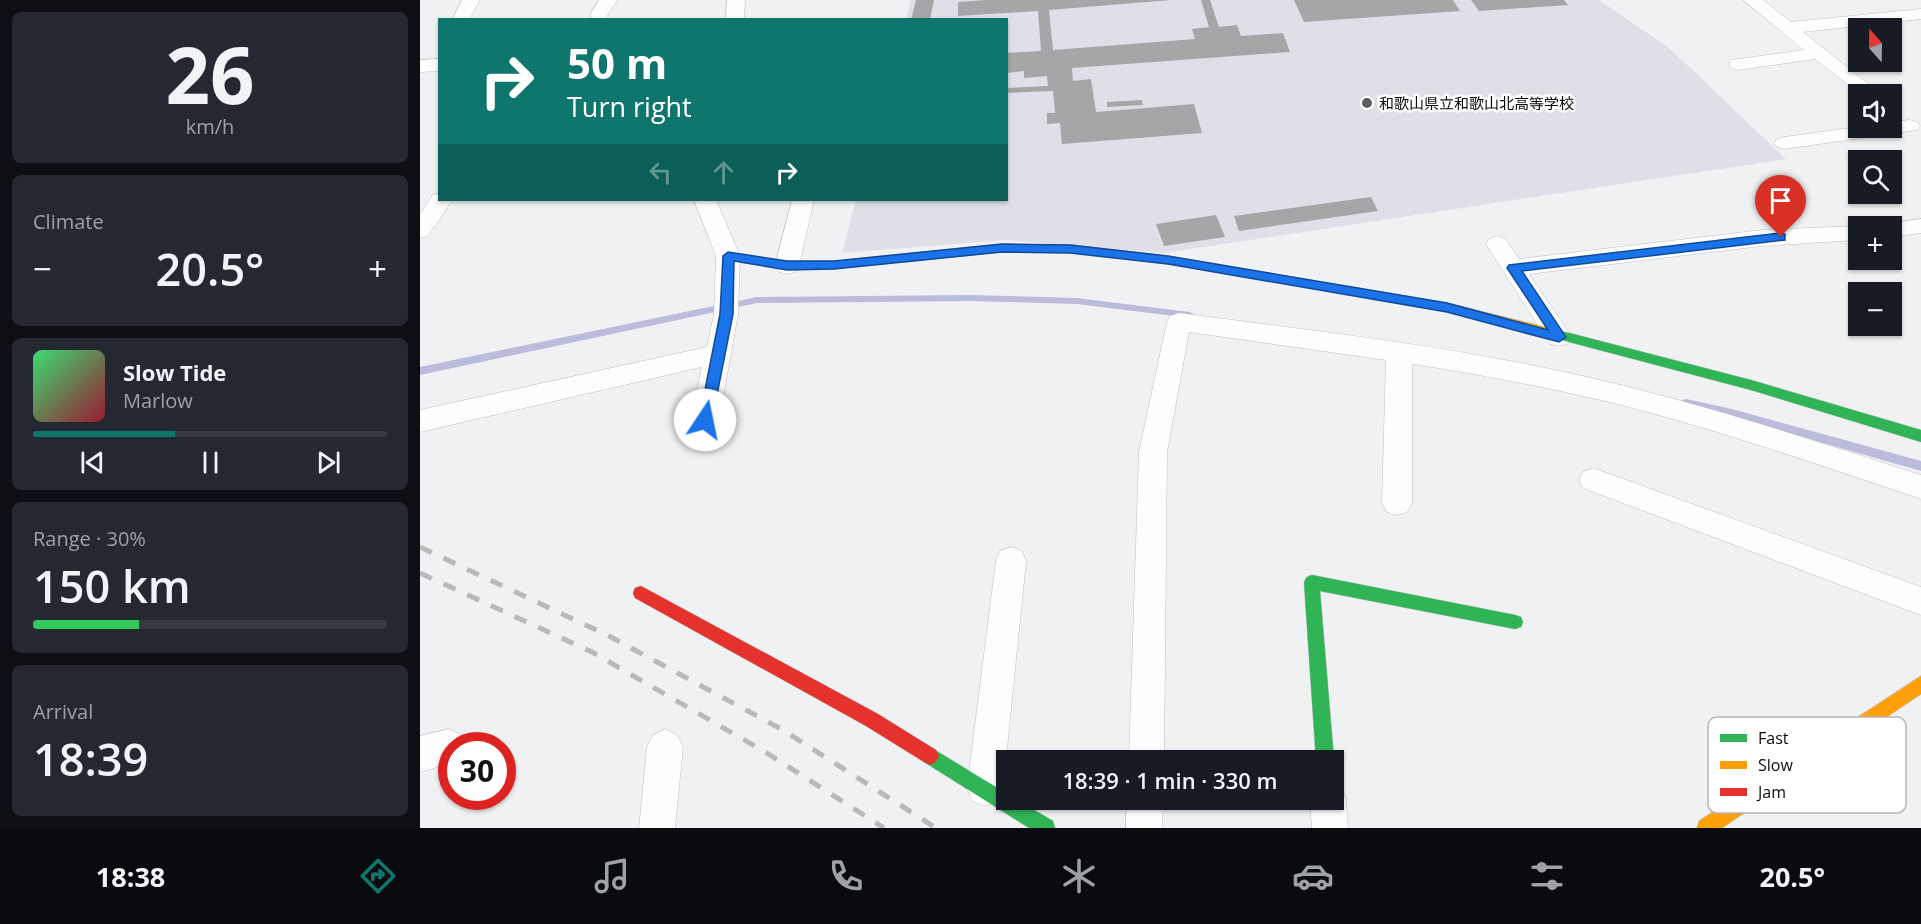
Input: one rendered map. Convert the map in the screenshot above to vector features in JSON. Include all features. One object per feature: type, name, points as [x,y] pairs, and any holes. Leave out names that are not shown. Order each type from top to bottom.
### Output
[{"type":"street","points":[[461,18],[471,0]]},
{"type":"street","points":[[598,15],[608,0]]},
{"type":"street","points":[[735,18],[736,0]]},
{"type":"street","points":[[1752,0],[1859,84]]},
{"type":"street","points":[[1788,28],[1921,14]]},
{"type":"street","points":[[1738,64],[1820,53]]},
{"type":"street","points":[[1902,120],[1915,131]]},
{"type":"street","points":[[1784,143],[1915,131]]},
{"type":"street","points":[[420,231],[440,201]]},
{"type":"street","points":[[705,201],[728,256],[727,306],[705,420]]},
{"type":"street","points":[[787,266],[803,201]]},
{"type":"street","points":[[1902,229],[1921,226]]},
{"type":"street","points":[[1513,268],[1762,238],[1848,234]]},
{"type":"street","points":[[1497,244],[1559,337]]},
{"type":"street","points":[[728,256],[787,266],[834,265],[1002,248],[1070,249],[1168,260],[1447,307],[1752,385],[1921,436]]},
{"type":"street","points":[[1146,750],[1153,452],[1179,322],[1506,370],[1613,393],[1734,427],[1921,487]]},
{"type":"street","points":[[1397,503],[1398,353]]},
{"type":"street","points":[[420,421],[718,354]]},
{"type":"street","points":[[1593,480],[1921,601]]},
{"type":"street","points":[[985,788],[1011,561]]},
{"type":"street","points":[[1324,750],[1312,582],[1515,622]]},
{"type":"street","points":[[641,593],[872,720],[985,788],[1046,828]]},
{"type":"street","points":[[1872,717],[1921,684]]},
{"type":"street","points":[[657,828],[665,747]]},
{"type":"street","points":[[1144,828],[1145,810]]},
{"type":"street","points":[[1329,810],[1330,828]]},
{"type":"street","points":[[1706,828],[1728,813]]},
{"type":"shaded area","name":"和歌山県立和歌山北高等学校","points":[[911,0],[1599,0],[1669,48],[1786,159],[1164,253],[1006,240],[842,253],[856,201],[1008,201],[1008,18],[906,18]]},
{"type":"building","points":[[916,0],[934,0],[930,18],[912,18]]},
{"type":"building","points":[[1171,0],[1049,10],[1053,50],[1195,39],[1192,29],[1209,27],[1201,0],[1210,0],[1219,27],[1237,25],[1241,36],[1283,33],[1290,52],[1072,68],[1073,81],[1091,79],[1096,112],[1194,104],[1202,133],[1062,144],[1060,123],[1047,124],[1047,113],[1055,113],[1053,91],[1008,93],[1008,88],[1048,86],[1047,76],[1024,78],[1024,71],[1008,73],[1008,53],[1041,51],[1038,11],[958,16],[958,2]]},
{"type":"building","points":[[1294,0],[1453,0],[1460,11],[1304,22]]},
{"type":"building","points":[[1471,0],[1564,0],[1568,5],[1479,11]]},
{"type":"building","points":[[1142,100],[1143,105],[1107,107],[1107,102]]},
{"type":"building","points":[[1371,197],[1378,211],[1239,231],[1234,216]]},
{"type":"building","points":[[1216,215],[1225,237],[1164,246],[1156,224]]},
{"type":"waterway","points":[[420,371],[757,300],[970,298],[1077,301],[1190,315]]},
{"type":"waterway","points":[[1686,403],[1732,413],[1921,466]]},
{"type":"railway","points":[[420,547],[609,636],[783,730],[936,828]]},
{"type":"railway","points":[[420,573],[592,652],[767,753],[884,828]]},
{"type":"traffic: fast","points":[[1554,334],[1751,385],[1921,436]]},
{"type":"traffic: fast","points":[[1324,750],[1312,582],[1515,622]]},
{"type":"traffic: fast","points":[[930,756],[1046,828]]},
{"type":"traffic: slow","points":[[1074,249],[1168,260],[1447,307],[1554,334]]},
{"type":"traffic: slow","points":[[1872,717],[1921,684]]},
{"type":"traffic: slow","points":[[1706,828],[1728,813]]},
{"type":"traffic: jam","points":[[728,256],[787,266],[834,265],[1002,248],[1074,249]]},
{"type":"traffic: jam","points":[[641,593],[872,720],[930,756]]},
{"type":"place","name":"和歌山県立和歌山北高等学校","points":[[1367,103]]},
{"type":"route","points":[[705,420],[726,314],[728,256],[787,266],[834,265],[1002,248],[1070,249],[1168,260],[1447,307],[1559,337],[1513,268],[1781,237]]}]
